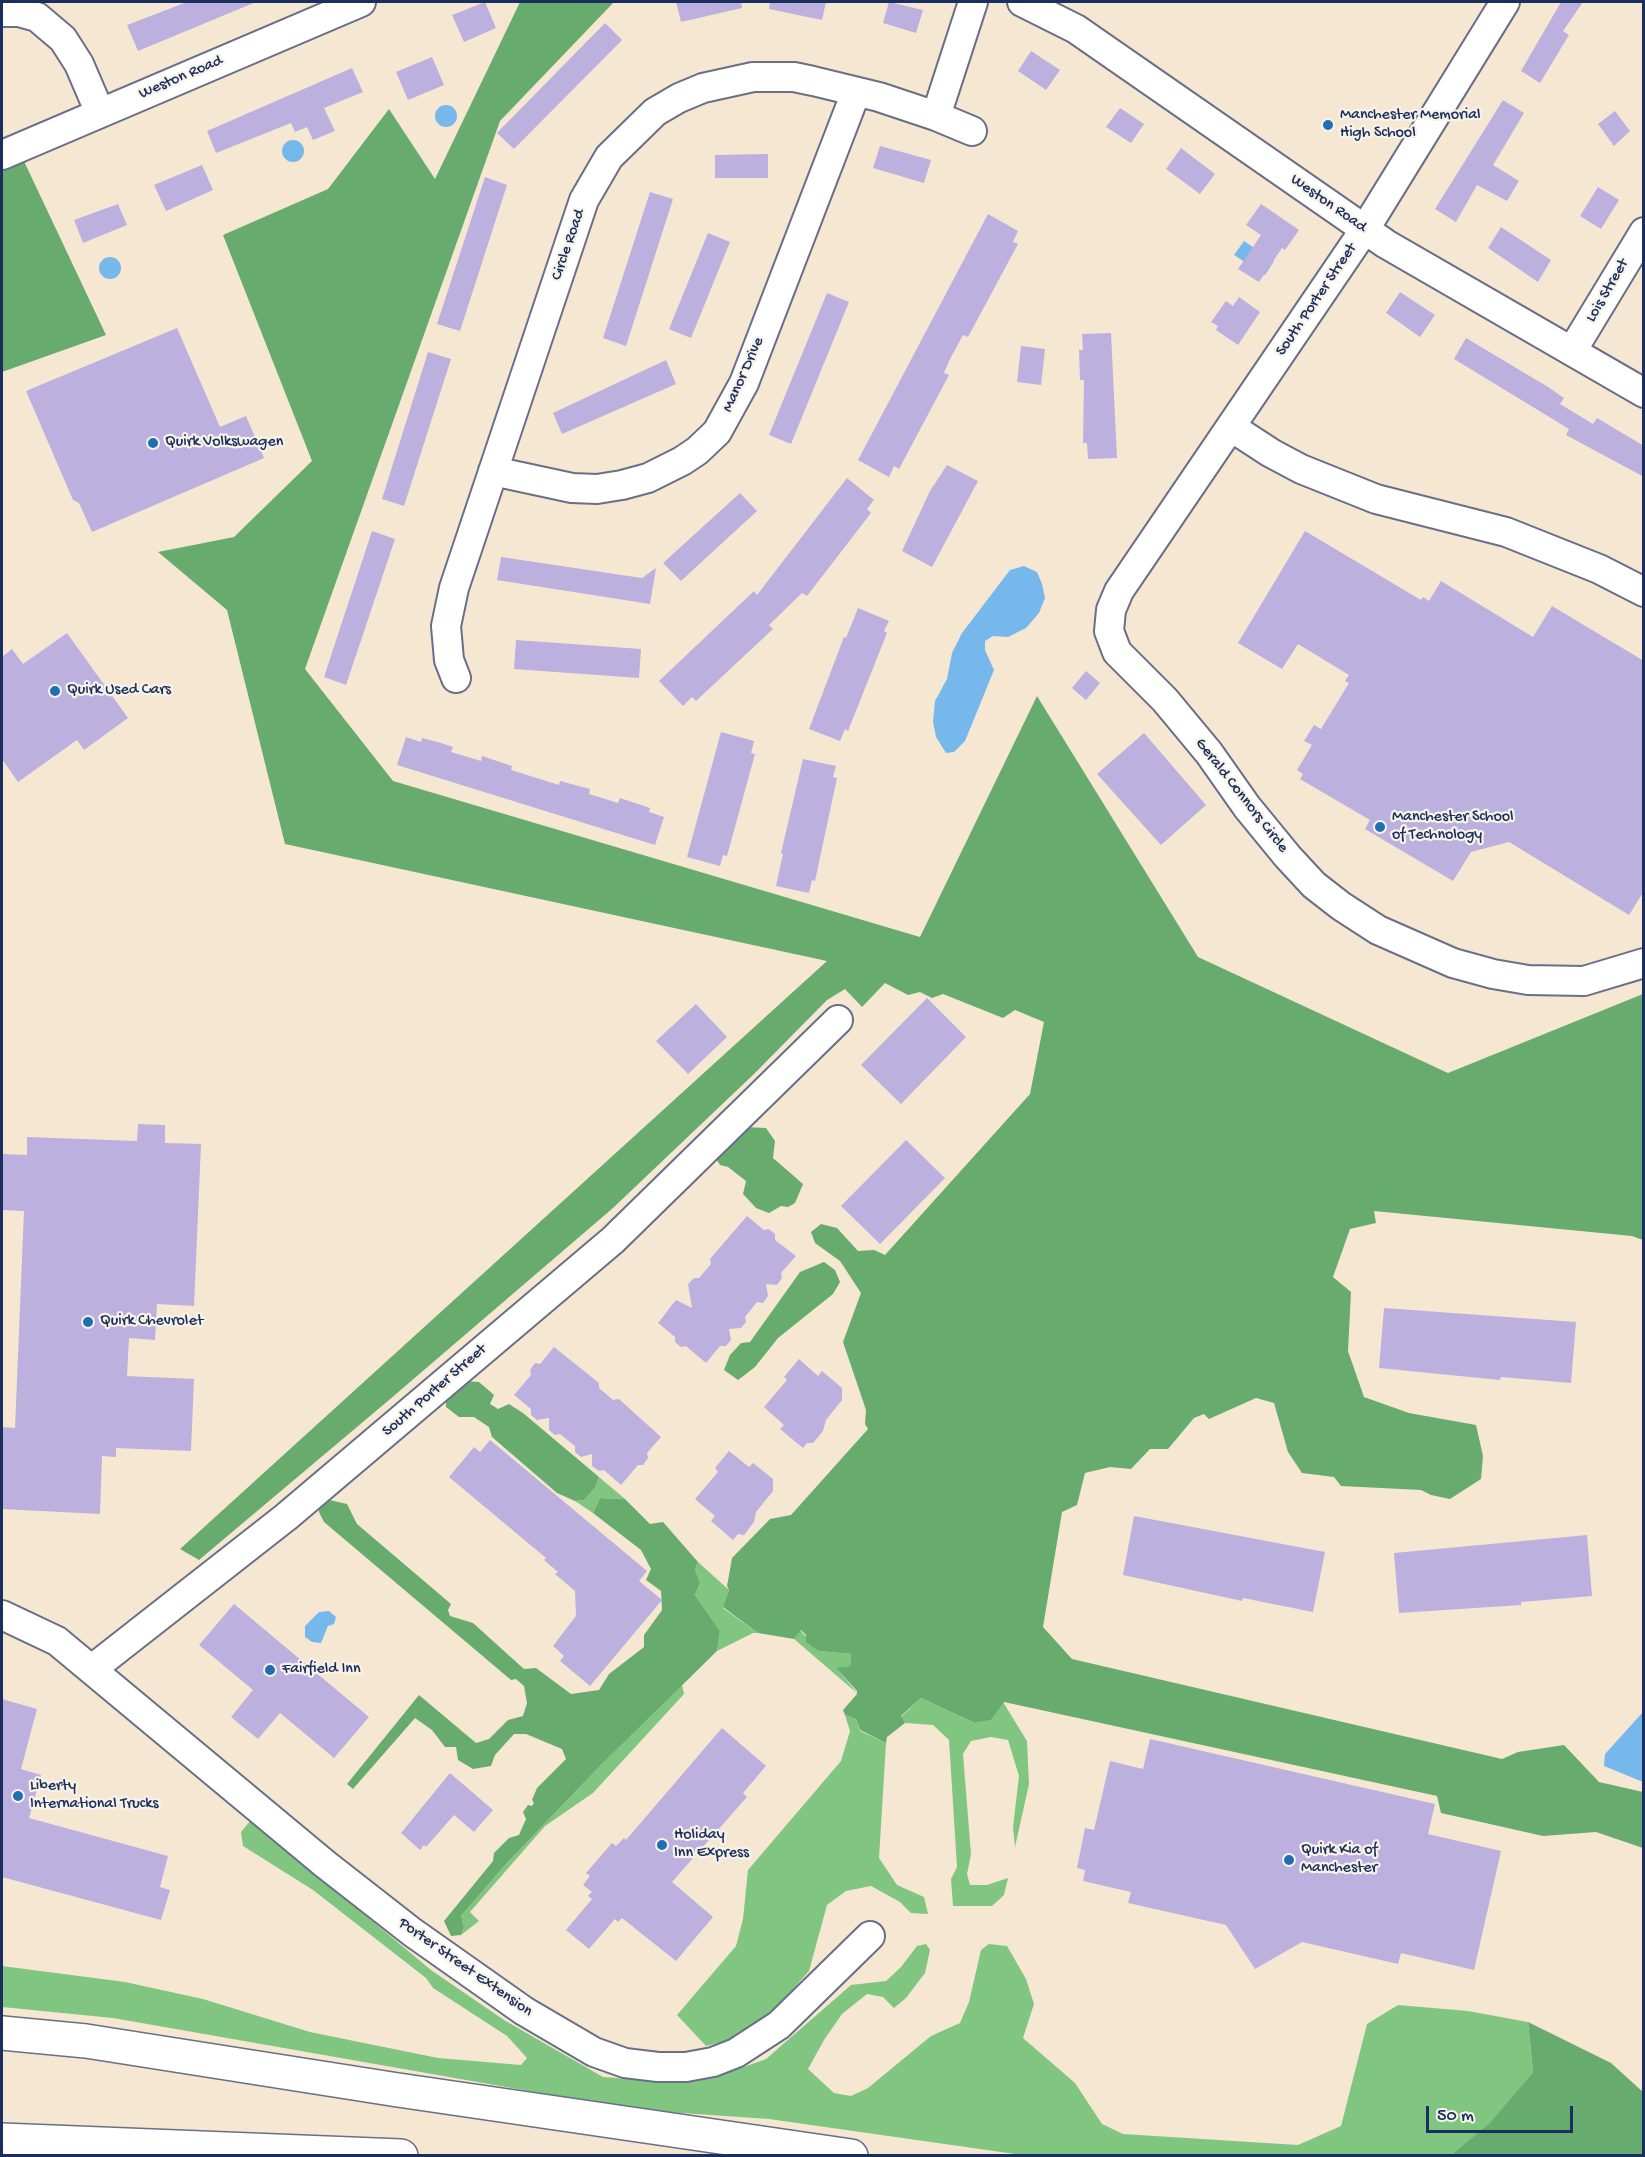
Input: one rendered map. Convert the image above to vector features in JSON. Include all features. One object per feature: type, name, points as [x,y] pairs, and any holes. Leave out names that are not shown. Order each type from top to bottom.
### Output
[{"type":"highway","points":[[2,2033],[98,2043],[398,2090],[852,2156]]},
{"type":"highway","points":[[2,2140],[401,2156]]},
{"type":"street","name":"Weston Road","points":[[2,155],[361,2]]},
{"type":"street","points":[[936,116],[973,2]]},
{"type":"street","name":"Weston Road","points":[[1022,2],[1076,29],[1386,244],[1644,393]]},
{"type":"street","name":"South Porter Street","points":[[1119,591],[1365,229],[1505,2]]},
{"type":"street","points":[[2,12],[19,12],[37,17],[63,39],[79,64],[100,112]]},
{"type":"street","name":"Circle Road","points":[[456,678],[449,660],[446,626],[454,588],[585,200],[609,157],[655,112],[679,98],[726,82],[753,77],[794,77],[856,92],[936,116],[972,131]]},
{"type":"street","name":"Manor Drive","points":[[493,471],[572,488],[614,487],[648,478],[682,461],[697,451],[717,432],[744,383],[856,92]]},
{"type":"street","name":"Lois Street","points":[[1572,351],[1644,232]]},
{"type":"street","points":[[1231,427],[1301,469],[1376,499],[1506,532],[1599,569],[1644,592]]},
{"type":"street","name":"Gerald Connors Circle","points":[[1119,591],[1111,610],[1109,631],[1117,652],[1165,700],[1202,744],[1247,807],[1288,857],[1314,885],[1341,906],[1409,945],[1453,963],[1493,975],[1557,982],[1584,981],[1613,975],[1644,963]]},
{"type":"street","name":"South Porter Street","points":[[92,1669],[286,1517],[613,1240],[838,1020]]},
{"type":"street","points":[[2,1615],[57,1641],[92,1669]]},
{"type":"street","name":"Porter Street Extension","points":[[92,1669],[132,1706],[325,1864],[458,1966],[559,2033],[594,2052],[625,2063],[658,2067],[686,2067],[713,2062],[736,2053],[779,2025],[870,1936]]},
{"type":"green space","points":[[520,2],[614,2],[500,121],[305,669],[393,781],[920,937],[1037,696],[1198,957],[1448,1073],[1643,994],[1643,1240],[1632,1236],[1374,1211],[1376,1223],[1350,1229],[1333,1277],[1351,1292],[1348,1351],[1364,1397],[1409,1413],[1476,1425],[1483,1456],[1481,1479],[1450,1499],[1431,1495],[1421,1490],[1341,1486],[1334,1477],[1302,1473],[1288,1452],[1274,1403],[1256,1398],[1209,1419],[1204,1414],[1194,1418],[1168,1449],[1150,1449],[1131,1469],[1110,1467],[1085,1473],[1077,1505],[1062,1512],[1043,1627],[1072,1659],[1502,1759],[1518,1752],[1564,1745],[1599,1782],[1643,1792],[1643,1848],[1596,1832],[1543,1836],[1441,1813],[1437,1796],[1004,1702],[991,1720],[975,1723],[921,1698],[901,1716],[905,1723],[887,1737],[886,1743],[860,1730],[856,1719],[845,1715],[843,1710],[857,1691],[836,1668],[850,1666],[851,1654],[819,1651],[806,1642],[806,1635],[801,1630],[794,1639],[758,1633],[723,1607],[729,1590],[727,1586],[732,1558],[770,1519],[791,1515],[868,1429],[865,1424],[866,1410],[843,1342],[861,1293],[840,1261],[815,1243],[811,1232],[821,1224],[837,1228],[858,1251],[874,1250],[885,1255],[1030,1094],[1044,1022],[1015,1010],[1003,1018],[943,994],[932,998],[920,992],[908,995],[885,983],[862,1007],[845,989],[827,1000],[755,1073],[613,1208],[389,1400],[199,1560],[180,1549],[827,961],[285,844],[227,610],[158,552],[234,537],[312,461],[223,235],[328,189],[389,109],[435,179]]},
{"type":"green space","points":[[22,157],[106,335],[2,372],[2,167]]},
{"type":"green space","points":[[744,1127],[766,1128],[775,1141],[773,1158],[803,1184],[795,1203],[788,1207],[781,1206],[769,1213],[756,1208],[743,1194],[746,1181],[728,1167],[720,1165],[715,1157],[731,1138],[739,1139],[739,1131]]},
{"type":"green space","points":[[824,1262],[835,1270],[840,1282],[833,1294],[778,1338],[755,1367],[738,1380],[724,1370],[730,1355],[741,1343],[750,1342],[800,1272]]},
{"type":"green space","points":[[463,1381],[479,1382],[494,1395],[490,1404],[498,1409],[509,1404],[523,1413],[599,1477],[595,1488],[584,1500],[575,1501],[557,1493],[492,1437],[489,1427],[474,1417],[459,1417],[446,1407],[446,1399]]},
{"type":"green space","points":[[599,1477],[625,1499],[600,1498],[593,1513],[575,1501],[584,1500],[595,1488]]},
{"type":"green space","points":[[600,1498],[625,1499],[650,1524],[663,1522],[698,1562],[695,1569],[700,1583],[695,1595],[720,1631],[717,1651],[600,1766],[506,1864],[461,1916],[464,1927],[461,1935],[451,1936],[444,1921],[493,1861],[494,1853],[509,1838],[519,1835],[526,1819],[523,1812],[528,1805],[532,1806],[534,1803],[532,1800],[537,1788],[566,1759],[562,1749],[526,1734],[514,1734],[495,1755],[491,1766],[473,1769],[458,1760],[456,1747],[445,1747],[432,1730],[415,1718],[353,1789],[347,1784],[419,1695],[476,1743],[489,1739],[508,1720],[523,1716],[527,1703],[524,1686],[516,1679],[511,1680],[324,1522],[319,1512],[319,1505],[325,1499],[347,1504],[357,1524],[451,1604],[448,1610],[450,1616],[473,1623],[524,1669],[536,1668],[571,1694],[599,1690],[609,1674],[644,1647],[644,1635],[662,1610],[661,1591],[646,1580],[651,1569],[641,1550],[593,1513]]},
{"type":"green space","points":[[698,1562],[729,1590],[723,1608],[758,1633],[753,1633],[717,1651],[720,1631],[695,1595],[700,1583],[695,1569]]},
{"type":"green space","points":[[800,1630],[819,1651],[851,1654],[850,1666],[837,1669],[858,1694],[794,1639]]},
{"type":"green space","points":[[682,1685],[684,1694],[593,1793],[545,1826],[470,1912],[479,1921],[461,1935],[464,1927],[461,1916],[506,1864]]},
{"type":"green space","points":[[921,1698],[975,1723],[991,1720],[1003,1702],[1027,1741],[1029,1784],[1015,1847],[1013,1827],[1019,1776],[1008,1740],[991,1737],[971,1741],[963,1754],[971,1854],[967,1874],[970,1885],[987,1885],[1008,1878],[1004,1895],[992,1906],[953,1906],[951,1879],[957,1867],[949,1740],[933,1725],[905,1723],[901,1717]]},
{"type":"green space","points":[[845,1715],[856,1719],[860,1731],[886,1743],[879,1858],[897,1885],[924,1897],[928,1914],[911,1913],[900,1902],[871,1886],[846,1891],[827,1905],[809,1971],[785,1998],[766,2015],[729,2040],[706,2046],[677,2015],[736,1946],[743,1919],[748,1870],[841,1761],[850,1731]]},
{"type":"green space","points":[[251,1820],[431,1970],[504,2020],[603,2077],[672,2082],[696,2080],[727,2073],[766,2059],[851,1985],[886,1981],[901,1967],[917,1946],[926,1944],[930,1950],[925,1973],[906,1998],[894,2008],[883,1997],[867,1994],[842,2014],[824,2040],[808,2069],[834,2093],[851,2096],[868,2088],[931,2036],[960,2023],[969,2002],[981,1950],[989,1944],[1007,1946],[1026,1979],[1034,2004],[1023,2038],[1075,2083],[1102,2124],[1123,2134],[1298,2145],[1341,2126],[1367,2024],[1398,2005],[1468,2011],[1528,2022],[1533,2072],[1491,2123],[1451,2155],[1022,2155],[769,2119],[637,2110],[113,2018],[2,2007],[2,1966],[125,1982],[203,1999],[310,2032],[438,2058],[521,2065],[527,2058],[507,2036],[433,1988],[426,1978],[313,1890],[243,1846],[241,1832]]},
{"type":"green space","points":[[1528,2022],[1611,2063],[1643,2092],[1643,2155],[1451,2155],[1490,2123],[1533,2072]]},
{"type":"water","points":[[442,105],[450,105],[457,112],[457,120],[450,127],[442,127],[435,120],[435,112]]},
{"type":"water","points":[[293,140],[301,143],[304,151],[301,159],[293,162],[285,159],[282,151],[285,143]]},
{"type":"water","points":[[1244,241],[1274,261],[1265,275],[1234,255]]},
{"type":"water","points":[[110,257],[118,260],[121,268],[118,276],[110,279],[102,276],[99,268],[102,260]]},
{"type":"water","points":[[1024,566],[1037,572],[1042,584],[1045,598],[1039,613],[1026,628],[1008,637],[993,636],[985,641],[985,650],[994,670],[965,741],[954,752],[946,753],[936,737],[933,722],[935,701],[947,679],[952,653],[962,633],[1010,570]]},
{"type":"water","points":[[329,1611],[336,1617],[334,1624],[328,1626],[321,1643],[312,1642],[305,1637],[305,1626],[319,1612]]},
{"type":"water","points":[[1643,1712],[1643,1782],[1604,1766],[1605,1754]]},
{"type":"building","points":[[187,2],[256,2],[138,51],[127,25]]},
{"type":"building","points":[[485,2],[496,28],[464,42],[452,15]]},
{"type":"building","points":[[676,2],[741,2],[742,8],[681,22]]},
{"type":"building","points":[[770,2],[826,2],[822,20],[769,9]]},
{"type":"building","points":[[889,2],[923,10],[916,33],[883,23]]},
{"type":"building","points":[[1561,2],[1583,2],[1563,31],[1569,35],[1540,83],[1521,71]]},
{"type":"building","points":[[605,23],[622,40],[514,149],[497,133]]},
{"type":"building","points":[[1031,51],[1060,70],[1046,90],[1018,71]]},
{"type":"building","points":[[432,57],[444,85],[408,100],[396,72]]},
{"type":"building","points":[[352,68],[363,92],[324,108],[335,131],[313,140],[307,127],[295,132],[291,123],[216,153],[207,131]]},
{"type":"building","points":[[1503,100],[1524,113],[1493,165],[1519,181],[1507,201],[1477,185],[1456,222],[1435,209]]},
{"type":"building","points":[[1120,108],[1144,124],[1131,143],[1106,127]]},
{"type":"building","points":[[1615,111],[1630,131],[1614,146],[1598,124]]},
{"type":"building","points":[[880,146],[931,160],[924,183],[873,168]]},
{"type":"building","points":[[1181,148],[1215,174],[1200,194],[1166,169]]},
{"type":"building","points":[[768,154],[768,178],[715,178],[715,155]]},
{"type":"building","points":[[202,165],[213,190],[166,211],[154,185]]},
{"type":"building","points":[[485,177],[507,185],[460,331],[437,324]]},
{"type":"building","points":[[1598,187],[1619,200],[1601,229],[1580,216]]},
{"type":"building","points":[[650,192],[673,199],[626,346],[603,338]]},
{"type":"building","points":[[118,204],[127,225],[83,243],[74,220]]},
{"type":"building","points":[[1261,204],[1299,230],[1285,250],[1282,248],[1259,282],[1238,269],[1261,235],[1246,225]]},
{"type":"building","points":[[988,214],[1018,231],[1013,242],[1018,244],[968,337],[963,335],[949,361],[944,373],[949,375],[899,469],[894,466],[889,477],[858,460]]},
{"type":"building","points":[[1501,227],[1551,260],[1538,282],[1488,248]]},
{"type":"building","points":[[708,233],[730,242],[691,338],[669,329]]},
{"type":"building","points":[[1400,292],[1435,315],[1420,337],[1386,313]]},
{"type":"building","points":[[827,293],[849,302],[791,444],[769,435]]},
{"type":"building","points":[[1239,297],[1260,312],[1238,345],[1216,330],[1218,326],[1211,322],[1226,301],[1233,306]]},
{"type":"building","name":"Quirk Volkswagen","points":[[177,328],[220,427],[246,416],[264,458],[92,532],[79,503],[73,500],[26,391]]},
{"type":"building","points":[[1111,333],[1117,458],[1088,459],[1087,443],[1083,443],[1084,380],[1080,380],[1079,350],[1083,350],[1082,334]]},
{"type":"building","points":[[1466,338],[1564,398],[1560,404],[1593,424],[1597,418],[1644,446],[1644,477],[1566,435],[1569,429],[1454,359]]},
{"type":"building","points":[[1021,346],[1045,349],[1041,385],[1017,382]]},
{"type":"building","points":[[428,352],[451,359],[404,506],[382,499]]},
{"type":"building","points":[[666,360],[676,384],[562,434],[553,413]]},
{"type":"building","points":[[947,465],[978,481],[932,567],[902,551],[930,491]]},
{"type":"building","points":[[847,478],[874,500],[867,509],[871,513],[807,596],[802,593],[769,625],[773,629],[696,701],[692,697],[683,706],[659,681],[754,591],[757,595]]},
{"type":"building","points":[[740,493],[757,511],[681,581],[663,563]]},
{"type":"building","points":[[372,531],[395,539],[346,685],[324,677]]},
{"type":"building","points":[[1305,531],[1421,600],[1423,597],[1429,601],[1441,581],[1533,637],[1552,606],[1644,661],[1644,891],[1629,915],[1509,842],[1471,852],[1453,881],[1365,829],[1370,820],[1300,779],[1303,774],[1297,770],[1312,745],[1304,741],[1314,725],[1321,729],[1349,683],[1345,681],[1349,675],[1298,644],[1282,669],[1238,643]]},
{"type":"building","points":[[501,557],[642,578],[656,568],[650,604],[497,580]]},
{"type":"building","points":[[858,608],[889,621],[884,631],[887,633],[848,731],[845,729],[840,741],[809,729],[844,637],[846,638]]},
{"type":"building","name":"Quirk Used Cars","points":[[67,633],[128,718],[84,750],[77,740],[18,782],[2,759],[2,657],[12,649],[23,664]]},
{"type":"building","points":[[516,640],[641,649],[639,678],[514,669]]},
{"type":"building","points":[[1086,671],[1100,683],[1086,700],[1072,688]]},
{"type":"building","points":[[721,732],[754,741],[751,753],[755,754],[727,856],[723,855],[720,866],[687,857]]},
{"type":"building","points":[[1144,733],[1206,805],[1161,845],[1097,774]]},
{"type":"building","points":[[406,737],[421,742],[422,738],[441,743],[453,747],[451,752],[481,761],[482,756],[512,766],[511,770],[559,785],[560,781],[590,789],[589,794],[618,803],[620,798],[650,808],[649,812],[664,817],[655,845],[397,765]]},
{"type":"building","points":[[803,759],[836,766],[833,777],[837,778],[815,881],[812,880],[809,893],[776,886],[783,854],[781,853]]},
{"type":"building","points":[[927,998],[966,1037],[901,1104],[861,1065]]},
{"type":"building","points":[[696,1004],[727,1037],[688,1074],[656,1041]]},
{"type":"building","name":"Quirk Chevrolet","points":[[138,1124],[165,1125],[165,1143],[201,1144],[194,1306],[157,1304],[155,1340],[129,1338],[127,1376],[194,1379],[191,1451],[116,1448],[116,1457],[102,1456],[100,1514],[2,1509],[2,1427],[15,1428],[24,1211],[2,1210],[2,1154],[27,1155],[27,1137],[137,1141]]},
{"type":"building","points":[[906,1140],[945,1178],[880,1244],[841,1206]]},
{"type":"building","points":[[747,1216],[764,1230],[769,1229],[775,1234],[775,1240],[796,1256],[781,1273],[782,1278],[777,1285],[766,1284],[768,1296],[763,1303],[757,1302],[745,1317],[746,1322],[741,1328],[729,1329],[731,1340],[726,1346],[720,1346],[706,1363],[686,1346],[681,1347],[675,1342],[675,1337],[658,1323],[676,1300],[692,1308],[688,1284],[694,1278],[699,1278],[711,1264],[710,1259]]},
{"type":"building","points":[[1384,1308],[1576,1322],[1571,1383],[1501,1377],[1500,1380],[1379,1368]]},
{"type":"building","points":[[554,1347],[599,1383],[599,1388],[613,1400],[619,1399],[661,1437],[647,1453],[648,1458],[643,1465],[638,1465],[621,1485],[604,1470],[599,1471],[592,1466],[592,1454],[581,1457],[575,1452],[575,1446],[560,1434],[555,1435],[549,1430],[549,1418],[537,1420],[531,1415],[531,1409],[514,1395],[531,1375],[530,1370],[535,1363],[540,1364]]},
{"type":"building","points":[[799,1359],[818,1376],[822,1371],[842,1388],[842,1400],[826,1420],[823,1431],[813,1443],[807,1443],[803,1448],[780,1429],[784,1425],[764,1407],[787,1380],[784,1377]]},
{"type":"building","points":[[490,1440],[647,1571],[639,1581],[662,1600],[590,1686],[560,1661],[564,1656],[553,1646],[576,1616],[575,1591],[555,1574],[558,1572],[544,1560],[546,1558],[449,1477],[474,1447],[480,1452]]},
{"type":"building","points":[[729,1451],[749,1467],[753,1463],[773,1479],[773,1491],[756,1512],[754,1522],[744,1535],[738,1534],[733,1540],[711,1521],[715,1516],[695,1499],[718,1472],[715,1468]]},
{"type":"building","points":[[1134,1516],[1325,1552],[1313,1612],[1243,1598],[1242,1601],[1123,1575]]},
{"type":"building","points":[[1587,1535],[1592,1596],[1521,1602],[1521,1605],[1399,1613],[1394,1553]]},
{"type":"building","name":"Fairfield Inn","points":[[234,1604],[369,1717],[334,1758],[280,1713],[258,1739],[231,1717],[253,1690],[199,1645]]},
{"type":"building","name":"Liberty International Trucks","points":[[2,1699],[37,1709],[21,1769],[41,1775],[29,1818],[168,1856],[160,1887],[170,1890],[161,1920],[2,1877]]},
{"type":"building","name":"Holiday Inn Express","points":[[722,1728],[766,1766],[743,1793],[747,1797],[672,1882],[713,1917],[676,1961],[622,1918],[618,1922],[615,1919],[589,1949],[566,1930],[592,1899],[588,1896],[592,1892],[583,1885],[590,1876],[586,1873],[612,1843],[616,1846],[624,1838],[626,1840]]},
{"type":"building","name":"Quirk Kia of Manchester","points":[[1150,1739],[1435,1804],[1428,1834],[1501,1851],[1474,1970],[1401,1953],[1398,1964],[1302,1942],[1255,1969],[1226,1925],[1128,1903],[1131,1892],[1083,1881],[1085,1870],[1077,1868],[1085,1828],[1094,1830],[1110,1761],[1143,1769]]},
{"type":"building","points":[[450,1773],[493,1810],[474,1832],[454,1815],[426,1847],[424,1845],[420,1850],[401,1833]]},
{"type":"place","name":"Manchester Memorial High School","points":[[1328,125]]},
{"type":"place","name":"Quirk Volkswagen","points":[[153,443]]},
{"type":"place","name":"Quirk Used Cars","points":[[55,691]]},
{"type":"place","name":"Manchester School of Technology","points":[[1380,827]]},
{"type":"place","name":"Quirk Chevrolet","points":[[88,1322]]},
{"type":"place","name":"Fairfield Inn","points":[[270,1670]]},
{"type":"place","name":"Liberty International Trucks","points":[[18,1796]]},
{"type":"place","name":"Holiday Inn Express","points":[[662,1845]]},
{"type":"place","name":"Quirk Kia of Manchester","points":[[1289,1860]]}]
